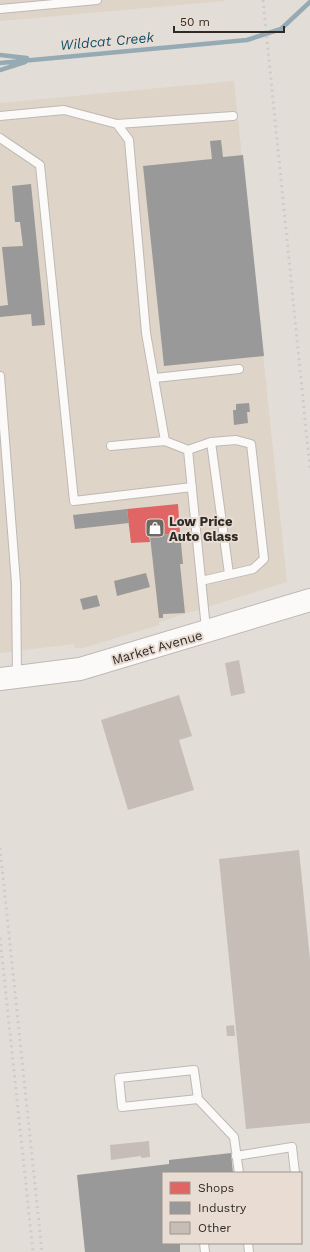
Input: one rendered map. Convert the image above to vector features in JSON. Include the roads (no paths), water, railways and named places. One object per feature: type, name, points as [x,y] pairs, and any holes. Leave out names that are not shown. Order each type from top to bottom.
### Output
[{"type":"street","name":"Market Avenue","points":[[9,678],[80,669],[310,600]]},
{"type":"lane","points":[[0,9],[26,3],[97,0]]},
{"type":"lane","points":[[0,116],[64,110],[117,124],[233,116]]},
{"type":"lane","points":[[117,124],[129,140],[146,333],[165,441]]},
{"type":"lane","points":[[0,138],[40,165],[74,501],[192,487]]},
{"type":"lane","points":[[155,378],[239,369]]},
{"type":"lane","points":[[0,376],[16,583],[9,678]]},
{"type":"lane","points":[[111,446],[165,441],[188,450],[211,442],[236,440],[251,444],[264,558],[252,569],[201,581]]},
{"type":"lane","points":[[211,442],[229,574]]},
{"type":"lane","points":[[188,450],[206,632]]},
{"type":"lane","points":[[198,1099],[122,1107],[119,1078],[194,1070],[198,1099],[234,1137],[239,1172]]},
{"type":"lane","points":[[236,1156],[292,1147],[295,1172]]},
{"type":"waterway","name":"Wildcat Creek","points":[[0,63],[247,40],[281,29],[310,2]]},
{"type":"waterway","name":"Wildcat Creek","points":[[0,55],[27,58]]},
{"type":"waterway","name":"Wildcat Creek","points":[[0,70],[25,62]]},
{"type":"railway","points":[[263,0],[310,469]]},
{"type":"railway","points":[[0,848],[42,1252]]},
{"type":"railway","points":[[0,938],[33,1252]]},
{"type":"place","name":"Low Price Auto Glass","points":[[155,528]]}]
